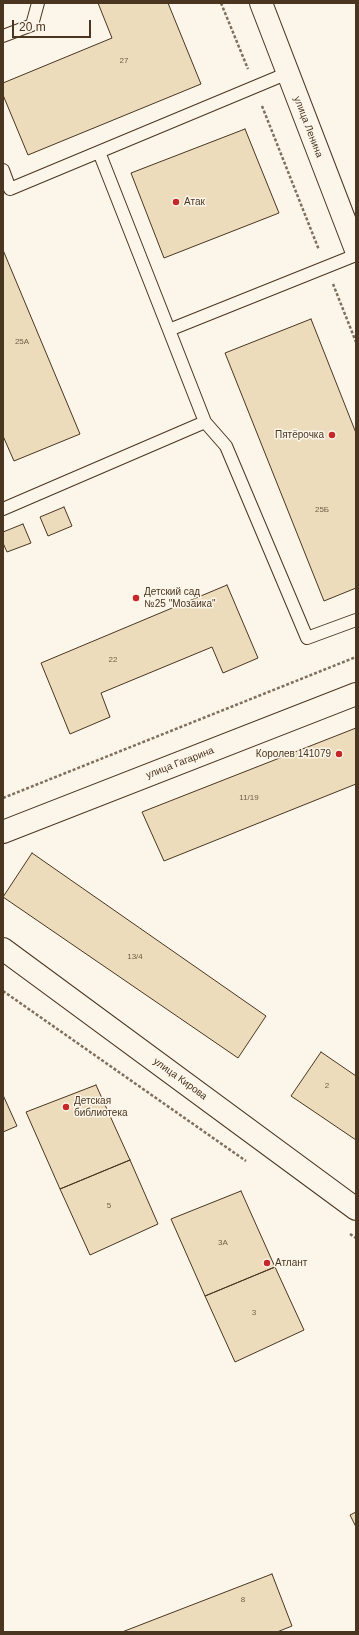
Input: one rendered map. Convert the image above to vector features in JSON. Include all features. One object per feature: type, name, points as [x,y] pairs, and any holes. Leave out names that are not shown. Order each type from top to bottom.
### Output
[{"type":"street","name":"улица Ленина","points":[[260,3],[288,73],[350,217],[356,250]]},
{"type":"street","name":"улица Гагарина","points":[[3,832],[356,694]]},
{"type":"street","name":"улица Кирова","points":[[3,949],[356,1209]]},
{"type":"lane","points":[[3,36],[32,25],[38,3]]},
{"type":"lane","points":[[3,170],[7,191],[288,73]]},
{"type":"lane","points":[[99,152],[205,422],[226,446],[307,638],[356,620]]},
{"type":"lane","points":[[169,330],[356,255]]},
{"type":"lane","points":[[3,509],[205,422]]},
{"type":"path","points":[[221,3],[356,342]]},
{"type":"path","points":[[3,798],[356,657]]},
{"type":"path","points":[[3,991],[251,1165]]},
{"type":"path","points":[[350,1234],[356,1238]]},
{"type":"building","points":[[98,3],[168,3],[201,84],[28,155],[3,95],[3,83],[112,38]]},
{"type":"building","points":[[245,129],[279,213],[164,258],[131,173]]},
{"type":"building","points":[[3,250],[80,434],[14,461],[3,436]]},
{"type":"building","points":[[311,319],[356,433],[356,588],[324,601],[225,353]]},
{"type":"building","points":[[64,507],[72,526],[48,536],[40,517]]},
{"type":"building","points":[[23,524],[31,543],[7,552],[3,543],[3,532]]},
{"type":"building","points":[[227,585],[258,658],[223,673],[212,647],[101,693],[110,717],[70,734],[41,663]]},
{"type":"building","points":[[356,728],[356,784],[164,861],[142,812]]},
{"type":"building","points":[[32,853],[266,1016],[238,1058],[3,897]]},
{"type":"building","points":[[321,1052],[356,1076],[356,1140],[291,1096]]},
{"type":"building","points":[[96,1085],[130,1160],[60,1189],[26,1112]]},
{"type":"building","points":[[3,1095],[17,1126],[3,1132]]},
{"type":"building","points":[[130,1160],[158,1224],[90,1255],[60,1189]]},
{"type":"building","points":[[241,1191],[275,1267],[205,1296],[171,1219]]},
{"type":"building","points":[[275,1267],[304,1330],[235,1362],[205,1296]]},
{"type":"building","points":[[356,1512],[356,1527],[350,1515]]},
{"type":"building","points":[[272,1574],[292,1626],[277,1632],[122,1632]]},
{"type":"place","name":"Атак","points":[[176,202]]},
{"type":"place","name":"Пятёрочка","points":[[332,435]]},
{"type":"place","name":"Детский сад №25 \"Мозаика\"","points":[[136,598]]},
{"type":"place","name":"Королев 141079","points":[[339,754]]},
{"type":"place","name":"Детская библиотека","points":[[66,1107]]},
{"type":"place","name":"Атлант","points":[[267,1263]]}]
